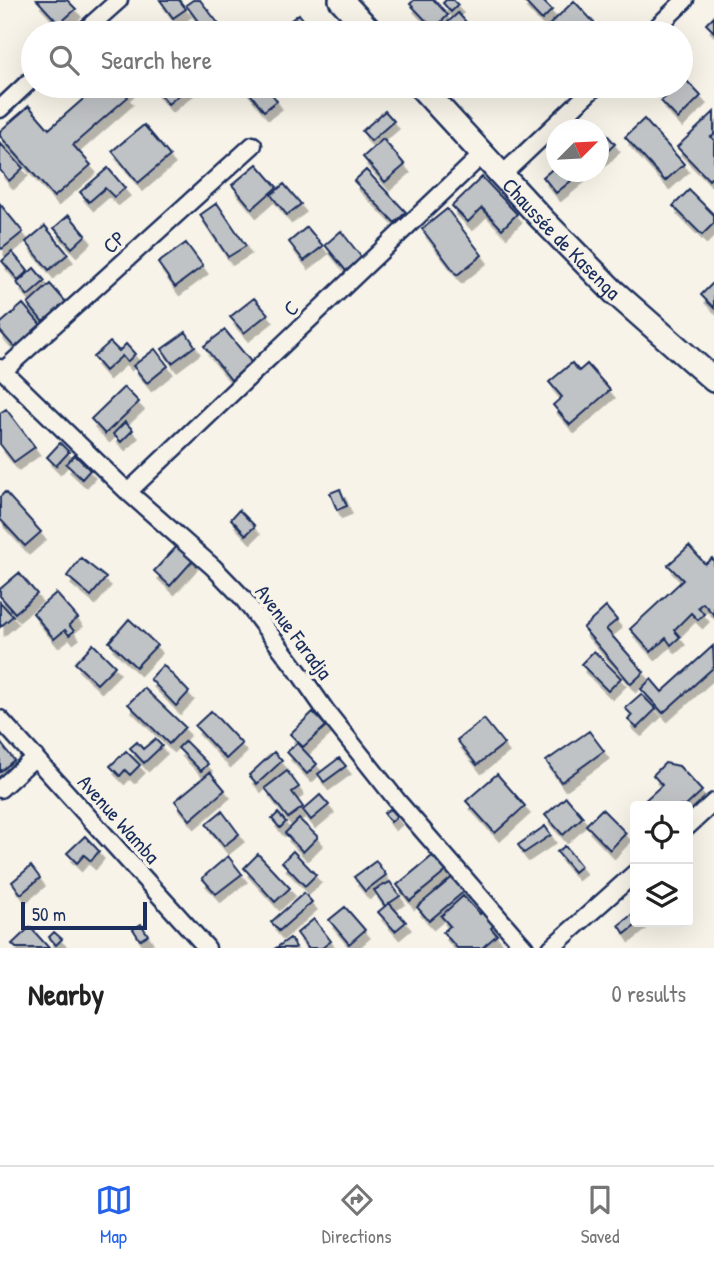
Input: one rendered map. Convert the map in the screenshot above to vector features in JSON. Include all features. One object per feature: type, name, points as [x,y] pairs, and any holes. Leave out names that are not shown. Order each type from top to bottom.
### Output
[{"type":"main road","points":[[341,0],[361,21]]},
{"type":"main road","name":"Chaussée de Kasenga","points":[[431,98],[613,291],[714,380]]},
{"type":"street","points":[[95,21],[119,0]]},
{"type":"street","points":[[663,21],[685,0]]},
{"type":"street","points":[[0,108],[21,89]]},
{"type":"street","points":[[502,175],[583,98]]},
{"type":"street","name":"CP","points":[[2,370],[253,145]]},
{"type":"street","name":"C","points":[[128,492],[483,154]]},
{"type":"street","name":"Avenue Faradja","points":[[2,370],[128,492],[213,566],[242,597],[399,803],[525,948]]},
{"type":"street","name":"Avenue Wamba","points":[[0,719],[207,948]]},
{"type":"street","points":[[0,789],[35,757]]},
{"type":"street","points":[[693,821],[714,802]]},
{"type":"street","points":[[551,948],[630,877]]},
{"type":"building","points":[[37,0],[67,0],[76,9],[62,21],[56,21]]},
{"type":"building","points":[[160,0],[179,0],[186,9],[173,18]]},
{"type":"building","points":[[193,0],[200,0],[216,21],[198,21],[186,5]]},
{"type":"building","points":[[414,0],[434,0],[448,15],[442,21],[426,21],[410,4]]},
{"type":"building","points":[[453,0],[458,5],[451,12],[443,3]]},
{"type":"building","points":[[523,0],[542,0],[552,10],[542,20]]},
{"type":"building","points":[[574,1],[593,21],[553,21]]},
{"type":"building","points":[[458,13],[465,21],[449,21]]},
{"type":"building","points":[[299,14],[305,21],[290,21]]},
{"type":"building","points":[[714,16],[714,32],[706,24]]},
{"type":"building","points":[[693,88],[701,96],[678,119],[661,101],[664,98],[693,98]]},
{"type":"building","points":[[84,98],[127,98],[73,145],[91,165],[54,197],[0,136],[0,131],[29,106],[49,129]]},
{"type":"building","points":[[163,98],[175,98],[168,104]]},
{"type":"building","points":[[254,98],[275,98],[277,101],[264,111]]},
{"type":"building","points":[[385,111],[394,121],[371,141],[362,131]]},
{"type":"building","points":[[714,112],[714,135],[711,137],[714,140],[714,175],[709,180],[677,147]]},
{"type":"building","points":[[644,119],[684,164],[665,181],[625,137]]},
{"type":"building","points":[[144,125],[170,156],[138,183],[112,151]]},
{"type":"building","points":[[609,137],[615,144],[609,150]]},
{"type":"building","points":[[383,139],[405,165],[385,182],[363,157]]},
{"type":"building","points":[[0,143],[23,168],[9,181],[0,170]]},
{"type":"building","points":[[257,164],[277,187],[252,209],[232,185]]},
{"type":"building","points":[[108,168],[125,188],[114,197],[105,188],[89,202],[80,192]]},
{"type":"building","points":[[366,170],[406,212],[395,223],[354,181]]},
{"type":"building","points":[[482,177],[517,214],[502,229],[482,208],[468,222],[452,206]]},
{"type":"building","points":[[547,182],[570,182],[556,193]]},
{"type":"building","points":[[284,184],[301,204],[287,215],[271,195]]},
{"type":"building","points":[[689,190],[714,215],[714,223],[702,235],[673,206]]},
{"type":"building","points":[[217,203],[246,246],[228,257],[200,215]]},
{"type":"building","points":[[0,204],[23,232],[2,249],[0,247]]},
{"type":"building","points":[[447,209],[482,255],[457,275],[422,229]]},
{"type":"building","points":[[69,215],[86,235],[72,248],[54,228]]},
{"type":"building","points":[[45,226],[68,254],[49,270],[26,242]]},
{"type":"building","points":[[307,227],[323,246],[304,261],[289,242]]},
{"type":"building","points":[[341,231],[362,258],[346,271],[325,245]]},
{"type":"building","points":[[186,243],[203,266],[175,287],[158,263]]},
{"type":"building","points":[[12,252],[28,271],[18,280],[2,261]]},
{"type":"building","points":[[34,268],[45,281],[28,296],[17,283]]},
{"type":"building","points":[[714,282],[714,308],[701,295]]},
{"type":"building","points":[[50,284],[66,302],[43,322],[28,304]]},
{"type":"building","points":[[254,298],[268,314],[244,333],[230,317]]},
{"type":"building","points":[[23,304],[41,325],[15,348],[0,331],[0,324]]},
{"type":"building","points":[[225,330],[252,363],[231,380],[204,346]]},
{"type":"building","points":[[186,332],[195,346],[172,363],[162,349]]},
{"type":"building","points":[[110,342],[119,351],[126,344],[135,354],[127,362],[122,356],[105,371],[93,357]]},
{"type":"building","points":[[155,349],[168,366],[147,383],[133,366]]},
{"type":"building","points":[[572,363],[579,371],[587,364],[610,390],[570,425],[553,405],[562,397],[549,382]]},
{"type":"building","points":[[124,387],[139,402],[105,434],[91,419]]},
{"type":"building","points":[[6,409],[35,447],[14,462],[0,444],[0,413]]},
{"type":"building","points":[[125,422],[133,430],[121,442],[113,434]]},
{"type":"building","points":[[60,443],[69,452],[56,466],[47,457]]},
{"type":"building","points":[[75,455],[90,470],[82,479],[66,464]]},
{"type":"building","points":[[340,489],[347,506],[337,510],[330,493]]},
{"type":"building","points":[[5,492],[41,532],[25,546],[0,519],[0,497]]},
{"type":"building","points":[[239,510],[255,526],[246,535],[231,519]]},
{"type":"building","points":[[180,543],[196,557],[170,586],[154,571]]},
{"type":"building","points":[[689,546],[705,564],[712,558],[714,561],[714,615],[703,603],[698,607],[704,614],[698,620],[691,613],[674,630],[680,637],[671,645],[666,638],[651,652],[630,629],[683,580],[668,565]]},
{"type":"building","points":[[81,558],[106,578],[91,596],[67,576]]},
{"type":"building","points":[[19,573],[37,594],[15,613],[0,596],[0,589]]},
{"type":"building","points":[[56,593],[78,618],[69,625],[74,631],[69,635],[65,630],[54,639],[33,613]]},
{"type":"building","points":[[0,602],[13,616],[0,627]]},
{"type":"building","points":[[606,607],[617,620],[606,629],[644,672],[631,684],[583,628]]},
{"type":"building","points":[[129,619],[157,645],[136,667],[109,642]]},
{"type":"building","points":[[93,644],[115,666],[97,684],[75,663]]},
{"type":"building","points":[[713,646],[714,667],[663,713],[641,689],[651,679],[662,692]]},
{"type":"building","points":[[594,651],[621,678],[608,691],[581,664]]},
{"type":"building","points":[[163,665],[189,692],[176,706],[150,679]]},
{"type":"building","points":[[144,688],[185,727],[169,744],[128,704]]},
{"type":"building","points":[[641,694],[656,709],[637,728],[628,720],[632,715],[625,708]]},
{"type":"building","points":[[211,711],[242,744],[226,759],[195,726]]},
{"type":"building","points":[[313,712],[326,726],[303,747],[290,734]]},
{"type":"building","points":[[484,719],[504,744],[477,765],[457,740]]},
{"type":"building","points":[[589,731],[604,751],[561,782],[546,761]]},
{"type":"building","points":[[155,739],[162,746],[144,763],[130,748],[137,742],[143,749]]},
{"type":"building","points":[[185,741],[208,764],[201,771],[178,748]]},
{"type":"building","points":[[0,742],[14,760],[0,772]]},
{"type":"building","points":[[297,743],[317,764],[307,774],[287,752]]},
{"type":"building","points":[[126,751],[140,765],[130,775],[125,770],[120,776],[110,766]]},
{"type":"building","points":[[274,752],[282,761],[257,784],[249,775]]},
{"type":"building","points":[[339,758],[346,766],[324,782],[318,774]]},
{"type":"building","points":[[665,763],[679,766],[702,791],[691,801],[644,801],[662,785],[653,775]]},
{"type":"building","points":[[287,771],[299,787],[292,792],[303,807],[288,818],[265,788]]},
{"type":"building","points":[[210,772],[225,790],[190,820],[175,801]]},
{"type":"building","points":[[497,774],[525,806],[495,833],[466,801]]},
{"type":"building","points":[[320,795],[329,805],[311,820],[303,810]]},
{"type":"building","points":[[566,797],[583,817],[563,835],[545,815]]},
{"type":"building","points":[[390,809],[397,817],[391,822],[384,813]]},
{"type":"building","points":[[602,809],[626,833],[610,850],[586,825]]},
{"type":"building","points":[[222,811],[239,834],[224,846],[206,824]]},
{"type":"building","points":[[278,813],[286,822],[280,828],[272,819]]},
{"type":"building","points":[[299,819],[318,837],[303,852],[285,833]]},
{"type":"building","points":[[545,826],[551,835],[524,853],[518,845]]},
{"type":"building","points":[[85,836],[99,851],[91,861],[84,855],[77,863],[67,853]]},
{"type":"building","points":[[565,846],[581,866],[574,872],[557,852]]},
{"type":"building","points":[[293,851],[316,875],[305,886],[282,862]]},
{"type":"building","points":[[436,853],[449,869],[410,901],[397,885]]},
{"type":"building","points":[[258,854],[290,888],[275,902],[244,868]]},
{"type":"building","points":[[228,856],[242,874],[216,894],[202,878]]},
{"type":"building","points":[[376,861],[386,875],[365,891],[354,877]]},
{"type":"building","points":[[31,866],[40,878],[21,894],[12,882]]},
{"type":"building","points":[[455,875],[467,889],[429,921],[417,907]]},
{"type":"building","points":[[390,882],[400,896],[385,906],[374,890]]},
{"type":"building","points":[[304,893],[312,902],[279,931],[271,922]]},
{"type":"building","points":[[463,896],[480,914],[483,911],[495,924],[491,928],[497,935],[482,948],[457,948],[443,932],[450,926],[441,916]]},
{"type":"building","points":[[389,903],[406,922],[395,931],[378,912]]},
{"type":"building","points":[[345,907],[365,930],[349,944],[329,920]]},
{"type":"building","points":[[630,916],[630,927],[634,927],[625,934],[619,925]]},
{"type":"building","points":[[314,919],[331,941],[322,948],[308,948],[297,933]]},
{"type":"building","points":[[141,924],[148,935],[140,940],[133,929]]},
{"type":"building","points":[[30,927],[49,948],[16,948],[12,944]]},
{"type":"building","points":[[54,932],[62,939],[56,945],[49,937]]},
{"type":"building","points":[[290,938],[296,947],[276,948]]}]
